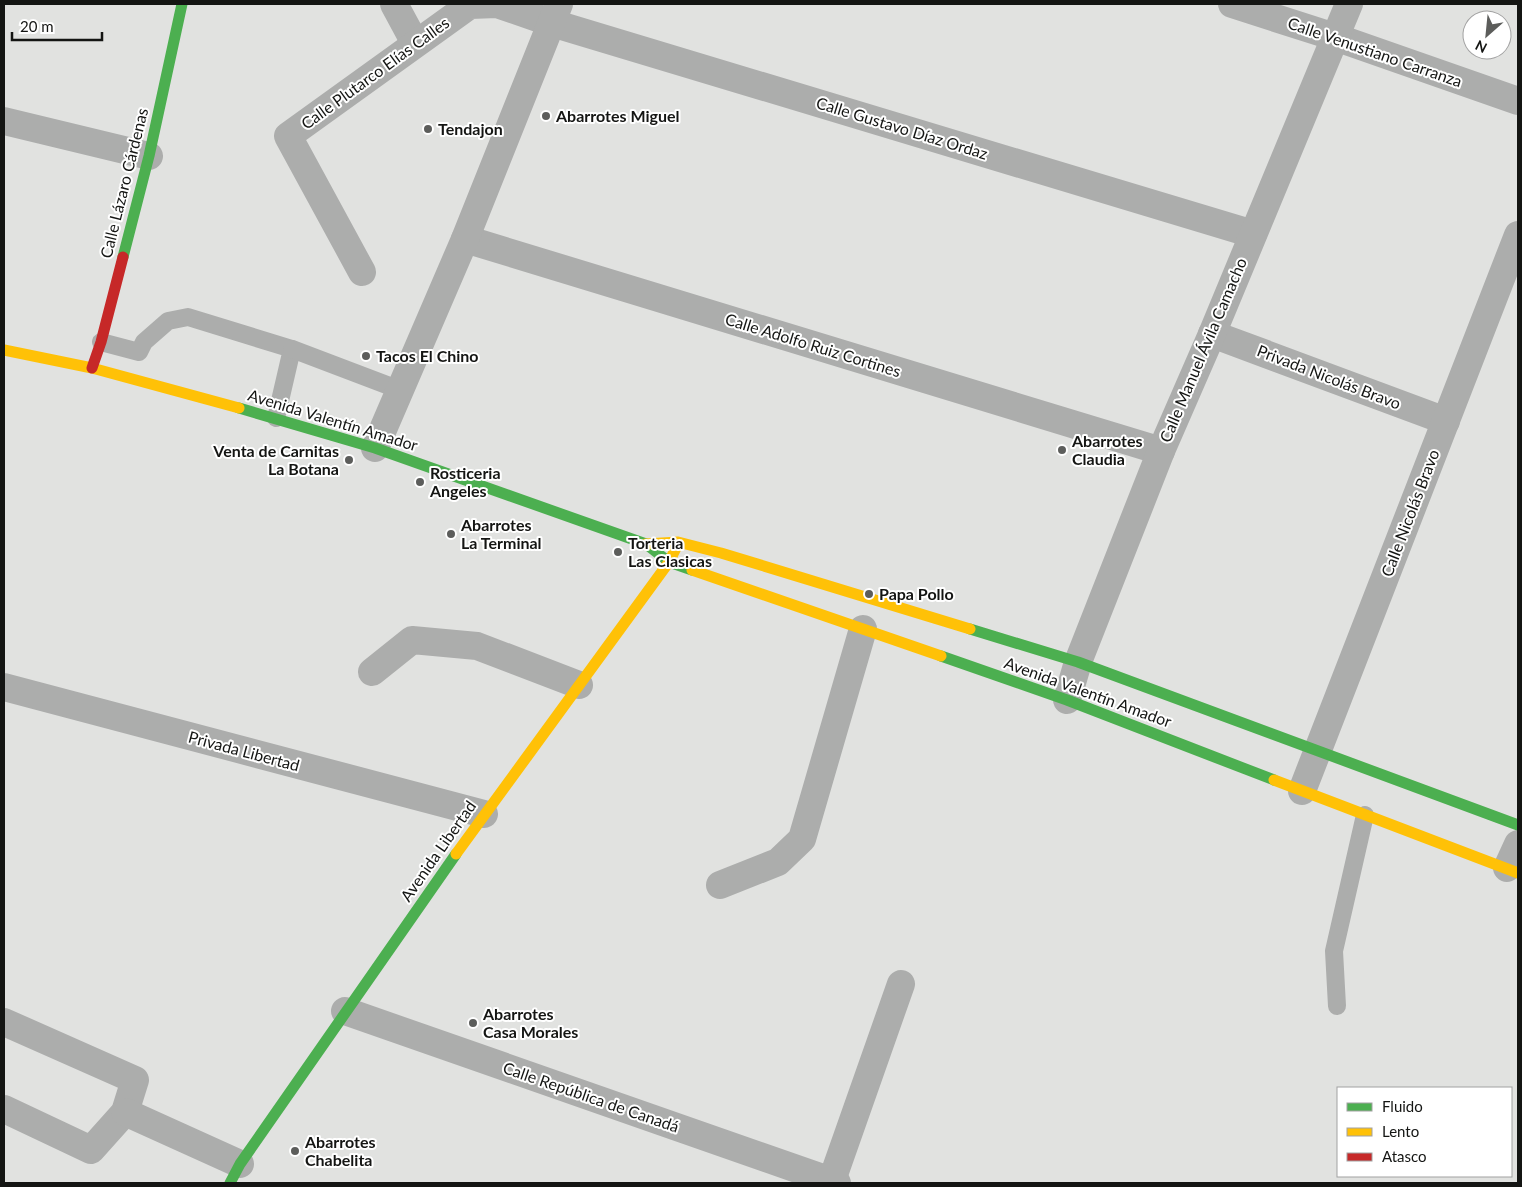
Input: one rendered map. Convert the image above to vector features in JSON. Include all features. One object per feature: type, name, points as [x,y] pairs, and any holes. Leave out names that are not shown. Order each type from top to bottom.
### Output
[{"type":"main road","name":"Calle Lázaro Cárdenas","points":[[92,368],[101,342],[149,156],[182,4]]},
{"type":"main road","name":"Avenida Valentín Amador","points":[[4,350],[92,368],[276,418],[375,448],[646,544],[669,562],[1067,700],[1513,870]]},
{"type":"main road","name":"Avenida Valentín Amador","points":[[646,544],[678,542],[721,553],[1078,662],[1518,825]]},
{"type":"main road","name":"Avenida Libertad","points":[[235,1174],[345,1011],[484,814],[669,562],[678,542]]},
{"type":"street","points":[[394,4],[415,43]]},
{"type":"street","name":"Calle Plutarco Elías Calles","points":[[362,272],[288,136],[470,5],[497,4],[555,13]]},
{"type":"street","name":"Calle Venustiano Carranza","points":[[1232,4],[1518,100]]},
{"type":"street","name":"Calle Manuel Ávila Camacho","points":[[1067,700],[1078,662],[1160,450],[1212,334],[1349,4]]},
{"type":"street","points":[[375,448],[465,239],[555,13]]},
{"type":"street","name":"Calle Gustavo Díaz Ordaz","points":[[555,13],[1253,234]]},
{"type":"street","points":[[4,121],[149,156]]},
{"type":"street","name":"Calle Nicolás Bravo","points":[[1302,791],[1518,235]]},
{"type":"street","name":"Calle Adolfo Ruiz Cortines","points":[[465,239],[1160,450]]},
{"type":"street","name":"Privada Nicolás Bravo","points":[[1212,334],[1446,421]]},
{"type":"street","points":[[720,885],[778,862],[802,838],[863,628]]},
{"type":"street","points":[[372,672],[412,640],[477,646],[579,685]]},
{"type":"street","name":"Privada Libertad","points":[[4,687],[484,814]]},
{"type":"street","points":[[1513,870],[1518,844]]},
{"type":"street","points":[[833,1183],[901,984]]},
{"type":"street","name":"Calle República de Canadá","points":[[345,1011],[833,1183]]},
{"type":"street","points":[[4,1022],[135,1080],[125,1112],[92,1150],[4,1109]]},
{"type":"street","points":[[125,1112],[235,1174]]},
{"type":"lane","points":[[132,379],[139,352],[144,342],[168,321],[188,317],[292,349],[400,390]]},
{"type":"lane","points":[[101,342],[139,352]]},
{"type":"lane","points":[[276,418],[292,349]]},
{"type":"lane","points":[[1337,1006],[1334,951],[1365,815]]},
{"type":"traffic: fast","points":[[123,257],[149,156],[182,4]]},
{"type":"traffic: fast","points":[[239,408],[375,448],[646,544],[669,562],[692,570]]},
{"type":"traffic: fast","points":[[970,629],[1078,662],[1518,825]]},
{"type":"traffic: fast","points":[[941,656],[1067,700],[1274,780]]},
{"type":"traffic: fast","points":[[230,1183],[240,1164],[456,854]]},
{"type":"traffic: slow","points":[[4,350],[92,368],[239,408]]},
{"type":"traffic: slow","points":[[646,544],[678,542],[721,553],[970,629]]},
{"type":"traffic: slow","points":[[456,854],[669,562],[677,546]]},
{"type":"traffic: slow","points":[[692,570],[941,656]]},
{"type":"traffic: slow","points":[[1274,780],[1518,873]]},
{"type":"traffic: jam","points":[[92,368],[101,342],[123,257]]},
{"type":"place","name":"Abarrotes Miguel","points":[[546,116]]},
{"type":"place","name":"Tendajon","points":[[428,129]]},
{"type":"place","name":"Tacos El Chino","points":[[366,356]]},
{"type":"place","name":"Abarrotes Claudia","points":[[1062,450]]},
{"type":"place","name":"Venta de Carnitas La Botana","points":[[349,460]]},
{"type":"place","name":"Rosticeria Angeles","points":[[420,482]]},
{"type":"place","name":"Abarrotes La Terminal","points":[[451,534]]},
{"type":"place","name":"Torteria Las Clasicas","points":[[618,552]]},
{"type":"place","name":"Papa Pollo","points":[[869,594]]},
{"type":"place","name":"Abarrotes Casa Morales","points":[[473,1023]]},
{"type":"place","name":"Abarrotes Chabelita","points":[[295,1151]]}]
